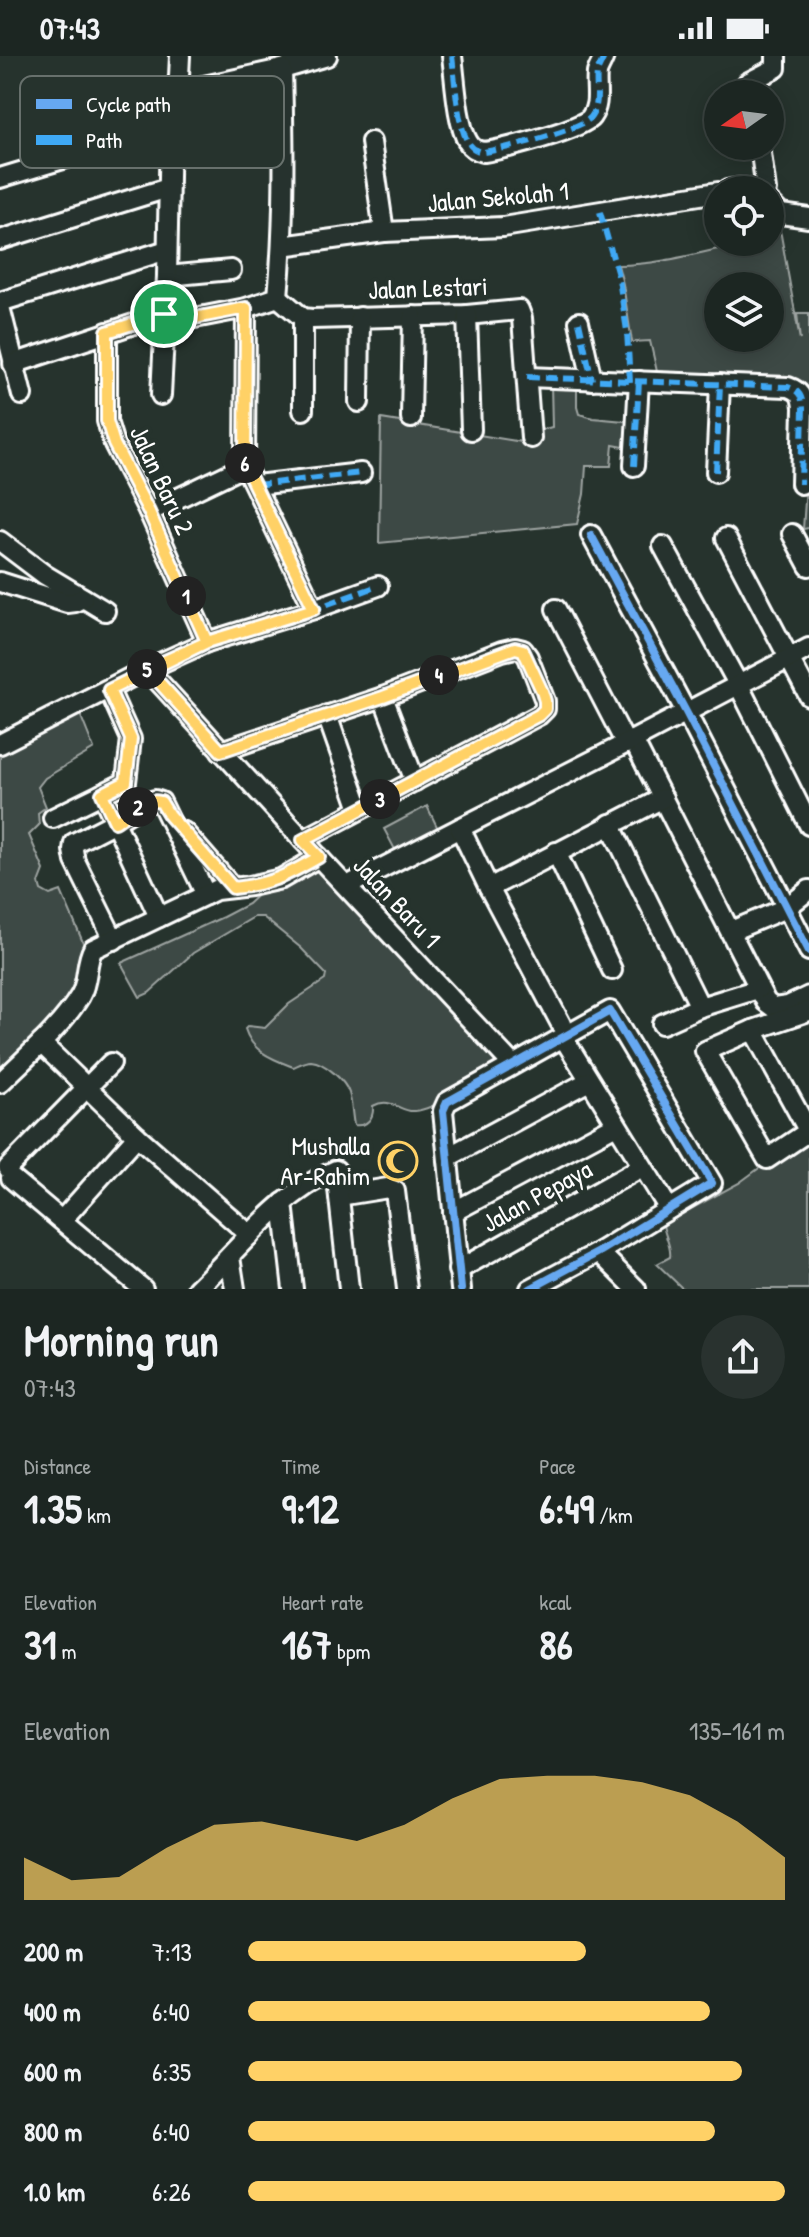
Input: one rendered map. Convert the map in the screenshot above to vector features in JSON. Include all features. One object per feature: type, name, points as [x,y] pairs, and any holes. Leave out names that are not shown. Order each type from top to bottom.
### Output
[{"type":"street","points":[[178,76],[180,56]]},
{"type":"street","points":[[250,76],[327,56]]},
{"type":"street","points":[[452,56],[462,126],[474,150],[484,152],[552,134],[592,117],[597,105],[597,72],[604,56]]},
{"type":"street","points":[[753,80],[776,68],[776,56]]},
{"type":"street","points":[[282,69],[282,76]]},
{"type":"street","points":[[278,297],[284,132]]},
{"type":"street","points":[[371,142],[384,232]]},
{"type":"street","points":[[0,178],[33,168]]},
{"type":"street","points":[[161,395],[169,168]]},
{"type":"street","points":[[0,240],[168,188]]},
{"type":"street","name":"Jalan Sekolah 1","points":[[282,246],[384,232],[503,227],[704,194]]},
{"type":"street","points":[[784,214],[809,218]]},
{"type":"street","points":[[22,395],[0,305],[167,250]]},
{"type":"street","points":[[167,276],[231,270]]},
{"type":"street","points":[[13,364],[107,332],[164,319],[246,308],[278,297]]},
{"type":"street","points":[[278,297],[303,318],[303,410]]},
{"type":"street","points":[[246,308],[245,466],[314,609]]},
{"type":"street","name":"Jalan Lestari","points":[[303,318],[467,315],[517,309],[521,311],[527,377]]},
{"type":"street","points":[[467,315],[471,430]]},
{"type":"street","points":[[411,418],[413,316]]},
{"type":"street","points":[[359,402],[360,317]]},
{"type":"street","points":[[579,322],[592,380]]},
{"type":"street","name":"Jalan Baru 2","points":[[107,332],[107,421],[125,467],[149,512],[207,642]]},
{"type":"street","points":[[531,438],[527,377],[788,387],[802,396],[801,484]]},
{"type":"street","points":[[634,466],[639,381]]},
{"type":"street","points":[[716,472],[720,384]]},
{"type":"street","points":[[149,512],[245,466]]},
{"type":"street","points":[[256,485],[361,473]]},
{"type":"street","points":[[792,534],[808,562]]},
{"type":"street","points":[[591,535],[809,951]]},
{"type":"street","points":[[726,538],[809,696]]},
{"type":"street","points":[[0,541],[45,575],[105,611]]},
{"type":"street","points":[[663,546],[738,684],[809,825]]},
{"type":"street","points":[[0,575],[23,558]]},
{"type":"street","points":[[0,582],[67,603],[83,598]]},
{"type":"street","points":[[0,744],[207,642],[378,586]]},
{"type":"street","points":[[556,609],[663,798],[766,1002],[774,1008],[788,1006],[808,1010]]},
{"type":"street","points":[[221,751],[383,697],[515,648],[523,650],[542,691],[545,709],[539,715],[303,840]]},
{"type":"street","points":[[347,886],[809,648]]},
{"type":"street","name":"Jalan Baru 1","points":[[147,669],[512,1064]]},
{"type":"street","points":[[53,818],[126,782],[131,739],[109,690]]},
{"type":"street","points":[[383,697],[415,781]]},
{"type":"street","points":[[327,715],[360,809]]},
{"type":"street","points":[[102,794],[159,917]]},
{"type":"street","points":[[489,888],[663,798]]},
{"type":"street","points":[[114,940],[75,861],[74,843],[145,803],[161,802],[206,895]]},
{"type":"street","points":[[169,815],[233,888]]},
{"type":"street","points":[[610,824],[700,1007]]},
{"type":"street","points":[[460,828],[589,1081],[669,1209]]},
{"type":"street","points":[[556,852],[612,970]]},
{"type":"street","points":[[0,1083],[41,1043],[82,994],[88,974],[88,958],[93,949],[216,890],[281,879],[319,857]]},
{"type":"street","points":[[731,931],[786,908],[809,890]]},
{"type":"street","points":[[662,1024],[700,1007],[758,989]]},
{"type":"street","points":[[753,1030],[809,1132],[767,1159],[705,1051],[753,1030],[808,1010]]},
{"type":"street","points":[[461,1289],[443,1111],[447,1102],[562,1030],[610,1011],[712,1183],[599,1252],[558,1283],[530,1289]]},
{"type":"street","points":[[41,1043],[137,1136],[250,1235]]},
{"type":"street","points":[[111,1063],[5,1172],[143,1289]]},
{"type":"street","points":[[448,1157],[589,1081]]},
{"type":"street","points":[[453,1212],[616,1125]]},
{"type":"street","points":[[62,1220],[137,1136]]},
{"type":"street","name":"Jalan Pepaya","points":[[458,1270],[642,1167]]},
{"type":"street","points":[[197,1289],[283,1203],[303,1187],[336,1170],[349,1289]]},
{"type":"street","points":[[339,1196],[388,1188],[395,1191],[407,1289]]},
{"type":"street","points":[[283,1203],[293,1289]]},
{"type":"street","points":[[599,1252],[636,1289]]},
{"type":"street","points":[[230,1257],[235,1289]]},
{"type":"shaded area","points":[[704,252],[704,256],[784,256],[784,252],[800,340],[797,313],[809,313],[809,528],[803,529],[808,387],[759,380],[658,376],[650,341],[632,342],[618,265]]},
{"type":"shaded area","points":[[551,383],[577,383],[579,414],[634,422],[629,448],[613,445],[611,466],[586,466],[577,524],[379,543],[381,419],[535,444],[537,431],[552,427]]},
{"type":"shaded area","points":[[78,709],[94,749],[45,778],[38,787],[46,807],[38,813],[39,825],[29,835],[44,870],[39,883],[41,890],[50,895],[61,891],[85,947],[79,990],[4,1073],[0,1069],[0,748]]},
{"type":"shaded area","points":[[427,806],[442,837],[400,859],[384,829]]},
{"type":"shaded area","points":[[318,862],[505,1062],[437,1104],[410,1111],[380,1103],[373,1106],[369,1121],[354,1125],[349,1093],[334,1073],[316,1062],[309,1061],[293,1067],[278,1061],[264,1054],[248,1037],[245,1029],[248,1026],[265,1028],[289,1004],[325,980],[326,974],[301,948],[263,917],[254,917],[193,953],[149,993],[140,997],[121,963],[223,917],[248,904],[267,886]]},
{"type":"shaded area","points":[[809,1137],[809,1289],[683,1289],[657,1264],[670,1257],[663,1224],[739,1183]]},
{"type":"marked path","points":[[452,56],[464,134],[471,146],[484,152],[558,133],[585,122],[594,112],[597,73],[604,56]]},
{"type":"marked path","points":[[600,212],[619,279],[627,331],[630,382]]},
{"type":"marked path","points":[[164,324],[246,308]]},
{"type":"marked path","points":[[579,322],[592,380]]},
{"type":"marked path","points":[[527,377],[788,387],[800,394],[802,400],[801,484]]},
{"type":"marked path","points":[[634,466],[639,381]]},
{"type":"marked path","points":[[716,472],[720,384]]},
{"type":"marked path","points":[[256,485],[361,473]]},
{"type":"marked path","points":[[207,642],[378,586]]},
{"type":"marked path","points":[[102,794],[115,822]]},
{"type":"cycle path","points":[[591,535],[809,951]]},
{"type":"cycle path","points":[[221,751],[383,697],[502,651],[523,650],[545,701],[545,709],[539,715],[303,840]]},
{"type":"cycle path","points":[[461,1289],[443,1111],[447,1102],[610,1011],[712,1183],[599,1252],[530,1289]]},
{"type":"place","name":"Mushalla Ar-Rahim","points":[[398,1161]]},
{"type":"route","points":[[164,314],[107,332],[107,421],[114,444],[149,512],[207,642],[147,669],[109,690],[131,739],[126,782],[102,794],[115,822],[145,803],[161,802],[233,888],[250,886],[281,879],[319,857],[303,840],[539,715],[545,709],[545,701],[528,657],[523,650],[515,648],[383,697],[221,751],[147,669],[207,642],[314,609],[245,466],[246,308],[164,324],[164,314]]}]
